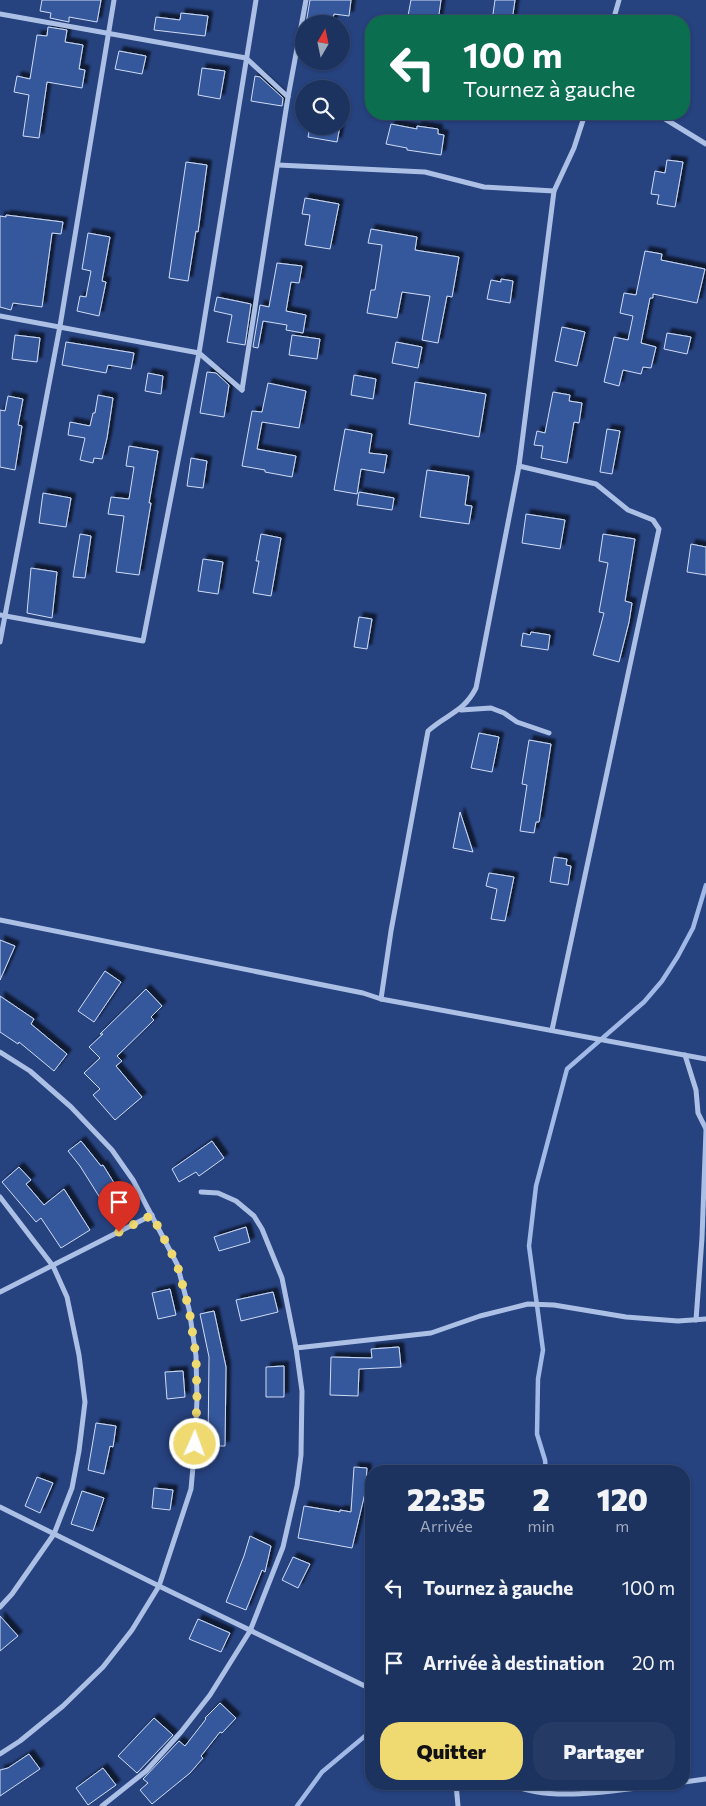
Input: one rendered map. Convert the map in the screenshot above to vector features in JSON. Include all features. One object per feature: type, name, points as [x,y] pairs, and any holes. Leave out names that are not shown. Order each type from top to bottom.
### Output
[{"type":"street","points":[[0,642],[2,616],[60,326],[114,0]]},
{"type":"street","points":[[2,616],[144,641],[199,353],[256,0]]},
{"type":"street","points":[[0,316],[199,353],[242,390],[288,97],[306,0]]},
{"type":"street","points":[[615,15],[619,0]]},
{"type":"street","points":[[0,14],[246,58],[288,97]]},
{"type":"street","points":[[381,999],[391,931],[428,730],[442,719],[460,710],[470,701],[476,688],[518,466],[554,191],[574,148],[583,120]]},
{"type":"street","points":[[667,120],[706,144]]},
{"type":"street","points":[[278,165],[425,172],[484,187],[554,191]]},
{"type":"street","points":[[518,466],[596,484],[628,510],[653,520],[659,529],[552,1030]]},
{"type":"street","points":[[460,710],[491,708],[504,713],[517,722],[549,733]]},
{"type":"street","points":[[0,920],[363,993],[381,999],[706,1059]]},
{"type":"street","points":[[0,1052],[30,1071],[71,1107],[112,1150],[133,1180],[177,1264],[189,1309],[196,1356],[197,1399],[191,1489],[158,1586],[132,1630],[103,1667],[63,1706],[20,1741],[0,1754]]},
{"type":"street","points":[[685,1055],[696,1090],[698,1113],[706,1129],[702,1238],[696,1320]]},
{"type":"street","points":[[102,1806],[146,1771],[181,1732],[210,1695],[250,1631],[283,1547],[297,1486],[301,1455],[302,1391],[296,1348],[282,1278],[262,1228],[254,1216],[236,1201],[218,1193],[201,1192]]},
{"type":"street","points":[[0,1197],[53,1266],[67,1297],[80,1355],[85,1402],[80,1451],[72,1488],[54,1534],[12,1594],[0,1607]]},
{"type":"street","points":[[0,1292],[152,1215]]},
{"type":"street","points":[[296,1348],[431,1332],[480,1316],[528,1304],[554,1305],[626,1317],[678,1321],[706,1319]]},
{"type":"street","points":[[0,1507],[365,1686]]},
{"type":"street","points":[[690,1781],[706,1780]]},
{"type":"street","points":[[457,1790],[458,1806]]},
{"type":"street","points":[[530,1790],[545,1793],[585,1793],[613,1790]]},
{"type":"building","points":[[42,0],[101,0],[97,22],[69,17],[69,22],[50,18],[51,13],[40,11]]},
{"type":"building","points":[[310,0],[351,0],[349,15],[308,15]]},
{"type":"building","points":[[411,0],[441,0],[439,15],[408,15]]},
{"type":"building","points":[[495,0],[515,0],[513,15],[493,15]]},
{"type":"building","points":[[181,13],[208,16],[205,36],[154,30],[156,17],[180,20]]},
{"type":"building","points":[[48,27],[67,30],[65,42],[83,45],[79,69],[85,70],[82,88],[47,82],[39,138],[23,136],[29,95],[14,92],[17,76],[30,79],[37,35],[47,36]]},
{"type":"building","points":[[119,51],[146,56],[142,74],[115,69]]},
{"type":"building","points":[[202,68],[225,71],[220,99],[198,95]]},
{"type":"building","points":[[255,76],[260,77],[283,98],[282,106],[251,101]]},
{"type":"building","points":[[391,124],[417,129],[417,126],[438,129],[438,134],[444,135],[441,155],[407,150],[407,148],[386,144]]},
{"type":"building","points":[[308,135],[338,135],[337,142],[308,137]]},
{"type":"building","points":[[667,160],[683,162],[675,207],[657,204],[659,195],[651,194],[655,171],[665,173]]},
{"type":"building","points":[[186,162],[207,165],[198,232],[196,231],[188,281],[169,278]]},
{"type":"building","points":[[305,198],[339,204],[330,249],[305,245],[310,215],[302,214]]},
{"type":"building","points":[[6,215],[63,222],[61,234],[52,233],[42,307],[13,303],[11,310],[0,307],[0,216],[6,217]]},
{"type":"building","points":[[371,229],[417,237],[415,250],[459,257],[452,297],[447,296],[438,343],[422,340],[430,296],[402,292],[397,318],[367,313],[371,290],[375,290],[382,245],[368,243]]},
{"type":"building","points":[[88,233],[110,237],[102,281],[106,282],[99,316],[77,311],[80,296],[86,297],[91,271],[82,269]]},
{"type":"building","points":[[645,251],[662,254],[661,260],[705,269],[697,303],[653,294],[653,298],[650,298],[641,343],[656,347],[651,368],[643,367],[641,374],[623,370],[619,386],[604,382],[614,337],[628,340],[633,316],[620,313],[624,293],[636,295]]},
{"type":"building","points":[[277,263],[302,266],[299,283],[291,282],[286,311],[306,315],[303,333],[286,330],[287,325],[263,321],[258,348],[253,347],[260,305],[269,307]]},
{"type":"building","points":[[501,279],[513,281],[510,303],[487,299],[491,280],[501,282]]},
{"type":"building","points":[[217,297],[251,304],[245,345],[227,342],[232,315],[214,311]]},
{"type":"building","points":[[562,327],[585,332],[577,366],[555,361]]},
{"type":"building","points":[[667,333],[691,337],[687,354],[664,349]]},
{"type":"building","points":[[15,335],[40,338],[37,362],[12,359]]},
{"type":"building","points":[[292,335],[320,339],[317,359],[289,355]]},
{"type":"building","points":[[66,342],[134,353],[131,369],[108,365],[106,373],[62,365]]},
{"type":"building","points":[[396,342],[422,347],[418,368],[392,363]]},
{"type":"building","points":[[207,372],[216,373],[229,385],[224,417],[200,413]]},
{"type":"building","points":[[148,373],[163,376],[161,394],[145,391]]},
{"type":"building","points":[[354,375],[376,379],[373,399],[351,395]]},
{"type":"building","points":[[415,382],[486,394],[479,437],[409,424]]},
{"type":"building","points":[[268,383],[306,391],[299,428],[262,422],[257,449],[296,456],[292,477],[242,466],[252,411],[262,412]]},
{"type":"building","points":[[553,392],[570,395],[569,401],[582,403],[579,423],[574,422],[567,463],[541,458],[543,446],[534,445],[537,431],[545,433]]},
{"type":"building","points":[[98,395],[113,398],[102,459],[94,458],[93,463],[80,460],[85,438],[68,435],[70,422],[90,426],[93,413],[95,413]]},
{"type":"building","points":[[8,396],[23,399],[18,425],[22,426],[15,470],[0,467],[0,410],[5,411]]},
{"type":"building","points":[[345,429],[372,434],[369,453],[387,455],[384,473],[361,469],[357,494],[334,490]]},
{"type":"building","points":[[607,429],[620,431],[612,474],[600,472]]},
{"type":"building","points":[[129,446],[158,451],[139,575],[116,572],[124,516],[108,514],[111,497],[129,499],[134,467],[126,466]]},
{"type":"building","points":[[191,458],[207,461],[203,488],[187,486]]},
{"type":"building","points":[[427,470],[469,476],[465,505],[472,506],[469,524],[420,517]]},
{"type":"building","points":[[359,492],[394,498],[392,510],[357,505]]},
{"type":"building","points":[[43,493],[71,498],[66,527],[39,523]]},
{"type":"building","points":[[526,514],[565,520],[560,549],[522,543]]},
{"type":"building","points":[[80,534],[91,536],[85,578],[73,577]]},
{"type":"building","points":[[261,534],[281,538],[271,596],[253,593],[259,561],[256,561]]},
{"type":"building","points":[[603,534],[635,539],[625,601],[632,603],[619,662],[593,655],[604,613],[599,612],[608,563],[599,561]]},
{"type":"building","points":[[691,544],[706,547],[706,575],[687,572]]},
{"type":"building","points":[[203,559],[223,562],[218,594],[198,591]]},
{"type":"building","points":[[31,568],[57,572],[52,618],[27,613]]},
{"type":"building","points":[[359,617],[372,619],[367,649],[354,647]]},
{"type":"building","points":[[531,632],[550,635],[548,650],[521,646],[523,633],[530,635]]},
{"type":"building","points":[[479,733],[499,737],[492,772],[471,768]]},
{"type":"building","points":[[529,740],[551,744],[539,822],[536,822],[534,833],[520,831],[527,785],[522,784]]},
{"type":"building","points":[[460,812],[473,852],[453,848]]},
{"type":"building","points":[[554,857],[567,859],[566,865],[571,866],[568,885],[550,882]]},
{"type":"building","points":[[489,873],[514,877],[505,921],[491,919],[497,889],[486,886]]},
{"type":"building","points":[[0,940],[15,946],[0,980]]},
{"type":"building","points":[[105,971],[121,982],[94,1022],[78,1011]]},
{"type":"building","points":[[146,989],[162,1006],[151,1017],[154,1020],[117,1056],[122,1061],[116,1066],[142,1097],[115,1120],[93,1095],[100,1089],[84,1073],[100,1058],[89,1047]]},
{"type":"building","points":[[0,996],[34,1019],[31,1024],[67,1054],[54,1071],[19,1042],[18,1044],[0,1032]]},
{"type":"building","points":[[81,1141],[101,1166],[103,1165],[129,1207],[112,1217],[80,1166],[68,1151]]},
{"type":"building","points":[[212,1141],[224,1158],[199,1176],[196,1172],[179,1182],[172,1169]]},
{"type":"building","points":[[19,1167],[31,1180],[26,1184],[44,1205],[64,1189],[90,1230],[61,1248],[41,1218],[36,1222],[2,1182]]},
{"type":"building","points":[[246,1227],[250,1242],[219,1251],[214,1237]]},
{"type":"building","points":[[170,1289],[176,1315],[158,1319],[152,1293]]},
{"type":"building","points":[[273,1292],[278,1312],[241,1321],[236,1300]]},
{"type":"building","points":[[214,1311],[226,1367],[225,1446],[208,1446],[209,1357],[200,1314]]},
{"type":"building","points":[[399,1347],[401,1367],[359,1369],[358,1396],[330,1395],[331,1357],[372,1358],[371,1349]]},
{"type":"building","points":[[284,1366],[284,1397],[266,1397],[266,1367]]},
{"type":"building","points":[[183,1371],[185,1397],[167,1399],[165,1372]]},
{"type":"building","points":[[96,1423],[116,1426],[113,1447],[110,1446],[104,1474],[88,1470]]},
{"type":"building","points":[[354,1467],[365,1468],[365,1493],[352,1548],[298,1538],[304,1506],[351,1512]]},
{"type":"building","points":[[37,1477],[53,1483],[40,1513],[25,1506]]},
{"type":"building","points":[[154,1488],[173,1490],[170,1510],[152,1508]]},
{"type":"building","points":[[82,1491],[104,1498],[93,1531],[71,1524]]},
{"type":"building","points":[[250,1536],[271,1546],[265,1572],[262,1570],[246,1610],[226,1602]]},
{"type":"building","points":[[293,1557],[310,1564],[298,1588],[282,1580]]},
{"type":"building","points":[[0,1616],[18,1636],[0,1651]]},
{"type":"building","points":[[198,1619],[230,1633],[221,1652],[189,1639]]},
{"type":"building","points":[[220,1703],[236,1718],[222,1733],[220,1732],[201,1756],[203,1758],[190,1773],[152,1804],[140,1790],[148,1783],[143,1779],[179,1741],[185,1746],[205,1718]]},
{"type":"building","points":[[154,1718],[173,1735],[137,1773],[118,1756]]},
{"type":"building","points":[[29,1754],[40,1769],[0,1796],[0,1770],[8,1768]]},
{"type":"building","points":[[103,1768],[116,1785],[88,1805],[76,1788]]},
{"type":"waterway","points":[[545,1465],[537,1434],[538,1379],[543,1350],[529,1246],[536,1186],[567,1069],[644,1002],[662,981],[693,928],[706,885]]},
{"type":"waterway","points":[[297,1806],[322,1772],[365,1736]]},
{"type":"route","points":[[119,1232],[152,1215],[177,1264],[189,1309],[196,1356],[195,1444]]}]
